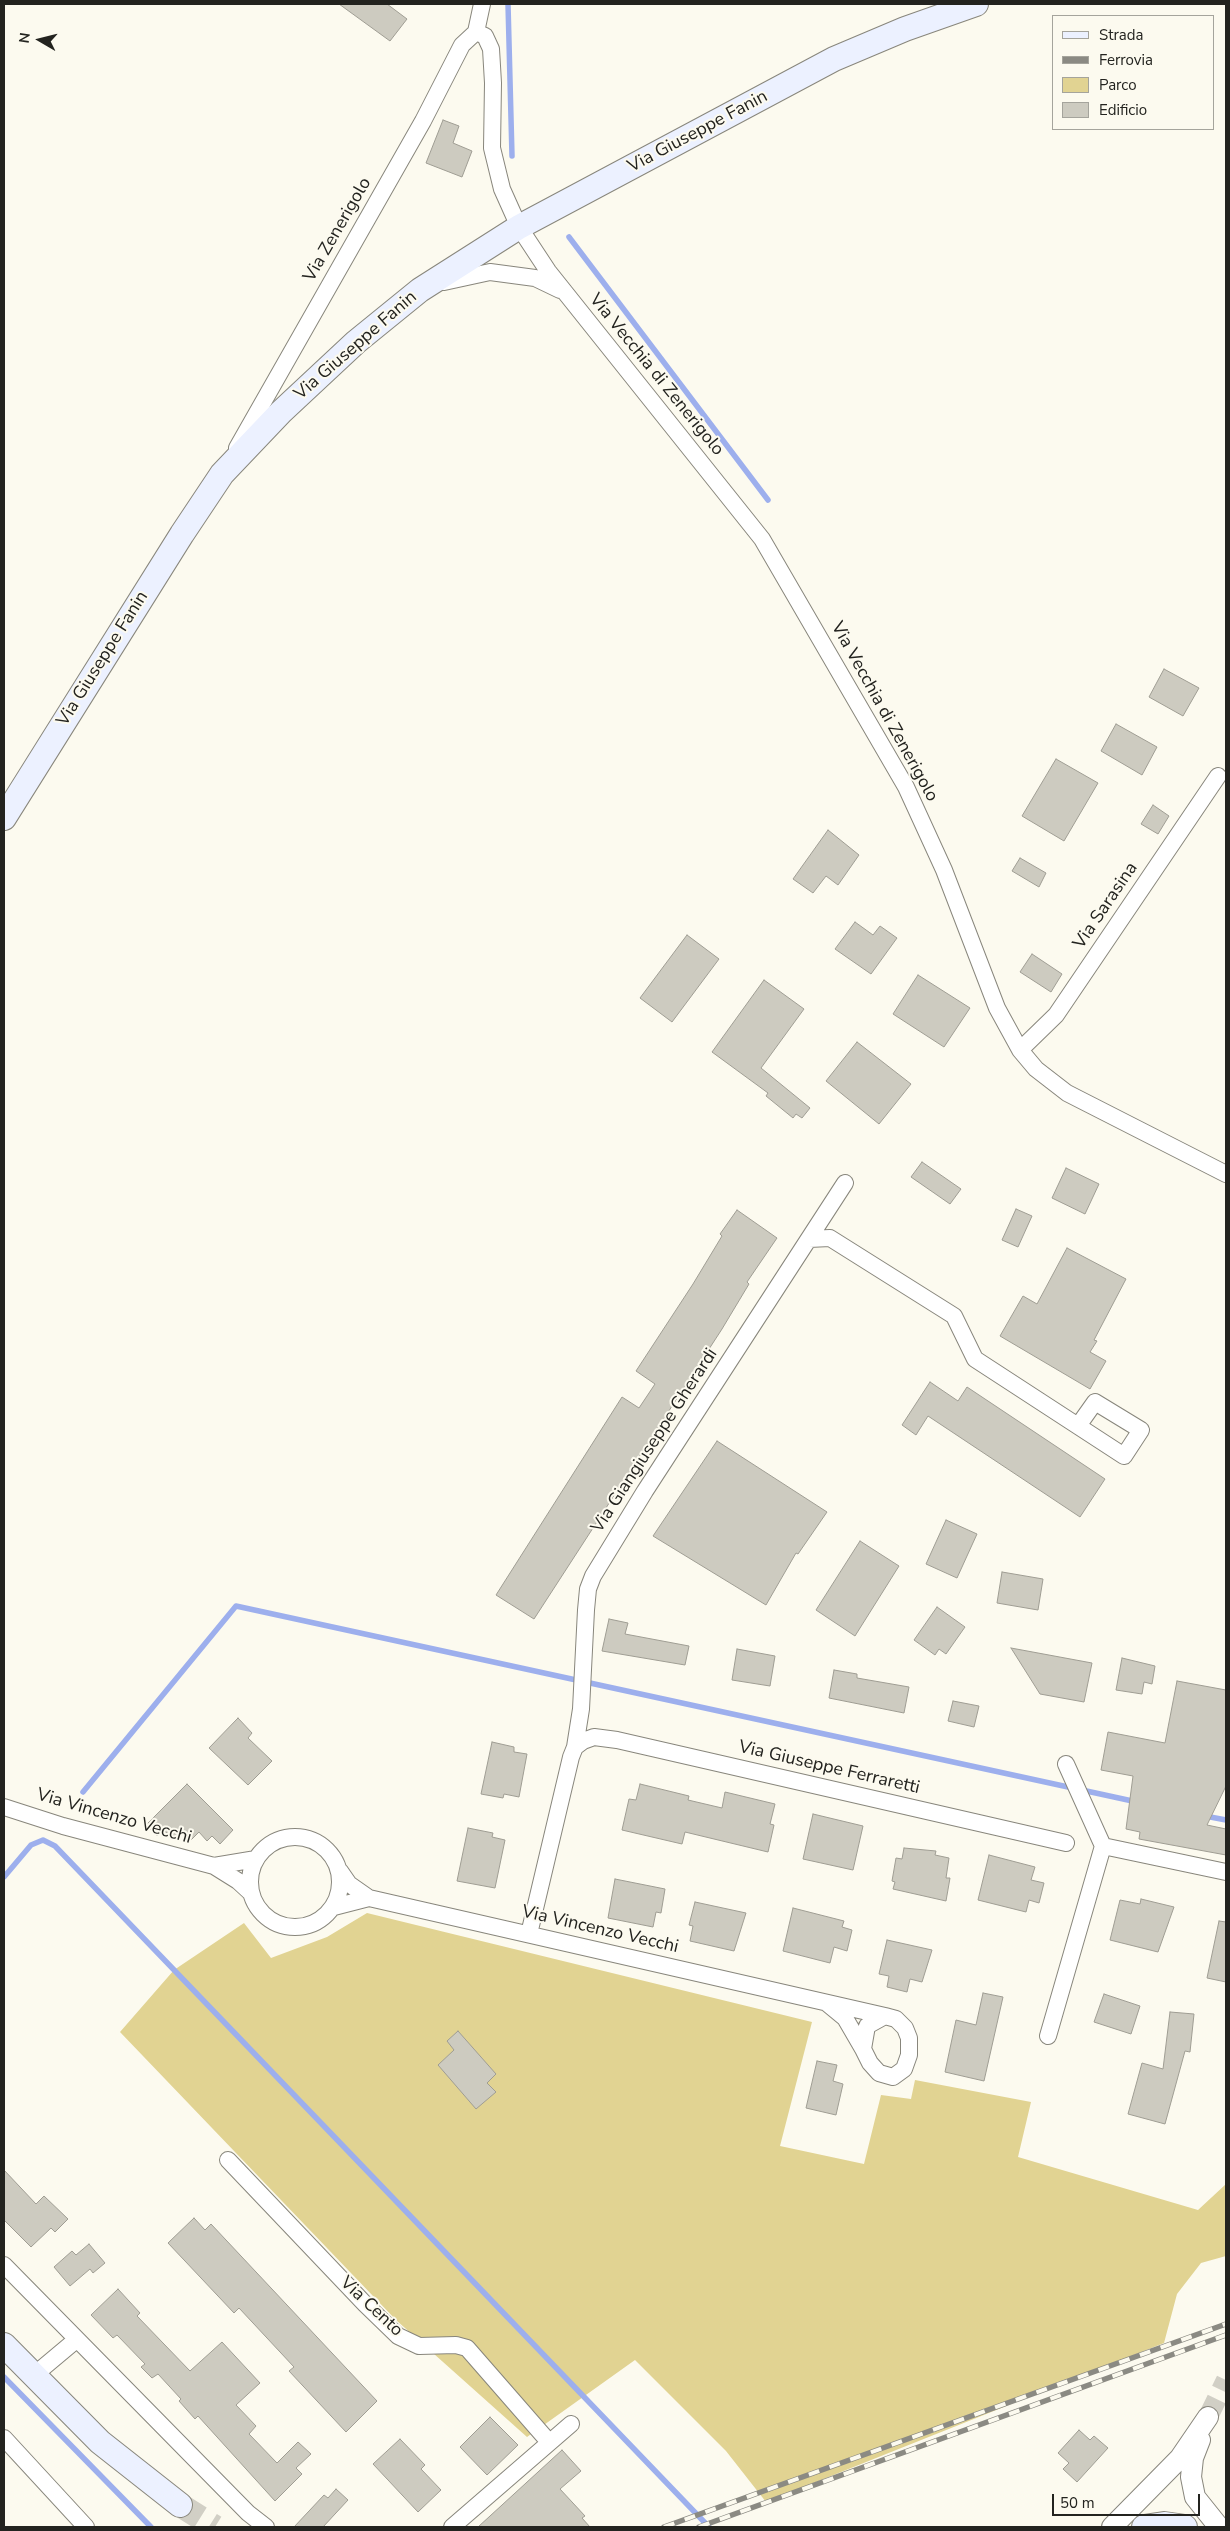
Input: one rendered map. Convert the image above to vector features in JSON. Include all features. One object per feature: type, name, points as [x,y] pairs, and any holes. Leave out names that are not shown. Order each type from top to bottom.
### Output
[{"type":"main road","name":"Via Giuseppe Fanin","points":[[4,818],[182,534],[222,474],[281,412],[356,342],[420,290],[519,228],[834,60],[905,29],[976,4]]},
{"type":"main road","points":[[4,2345],[100,2442],[180,2505]]},
{"type":"main road","points":[[1144,2527],[1164,2524],[1185,2527]]},
{"type":"street","points":[[476,32],[482,4]]},
{"type":"street","name":"Via Vecchia di Zenerigolo","points":[[476,32],[485,36],[491,49],[493,83],[492,148],[502,189],[519,228],[564,292],[762,539],[906,786],[944,870],[997,1008],[1020,1050],[1036,1069],[1067,1093],[1226,1174]]},
{"type":"street","name":"Via Zenerigolo","points":[[222,474],[423,121],[462,45],[476,32]]},
{"type":"street","points":[[420,290],[459,277],[490,272],[535,278],[564,292]]},
{"type":"street","name":"Via Sarasina","points":[[1020,1050],[1056,1015],[1218,776]]},
{"type":"street","name":"Via Giangiuseppe Gherardi","points":[[529,1934],[571,1757],[579,1744],[588,1590],[593,1576],[645,1491],[845,1183]]},
{"type":"street","points":[[809,1239],[830,1238],[954,1316],[975,1359],[1078,1426]]},
{"type":"street","name":"Via Giuseppe Ferraretti","points":[[579,1744],[594,1737],[617,1740],[1066,1843]]},
{"type":"street","points":[[1048,2036],[1103,1846],[1066,1764]]},
{"type":"street","name":"Via Vincenzo Vecchi","points":[[4,1807],[63,1826],[214,1866],[238,1881],[251,1893]]},
{"type":"street","points":[[289,1837],[309,1838],[324,1847],[333,1856],[340,1871],[340,1890],[334,1907],[321,1919],[305,1926],[288,1927],[271,1921],[258,1908],[251,1893],[250,1874],[256,1859],[274,1842],[289,1837]]},
{"type":"street","points":[[1103,1846],[1226,1872]]},
{"type":"street","name":"Via Vincenzo Vecchi","points":[[214,1866],[256,1859]]},
{"type":"street","name":"Via Vincenzo Vecchi","points":[[340,1871],[349,1884],[369,1898],[885,2016]]},
{"type":"street","name":"Via Vincenzo Vecchi","points":[[334,1907],[369,1898]]},
{"type":"street","name":"Via Vincenzo Vecchi","points":[[821,2001],[845,2018],[863,2049]]},
{"type":"street","points":[[885,2016],[896,2019],[905,2028],[909,2038],[908,2055],[904,2069],[893,2078],[879,2073],[870,2063],[863,2049],[867,2026],[885,2016]]},
{"type":"street","name":"Via Cento","points":[[228,2160],[365,2304],[398,2336],[419,2346],[456,2345],[467,2348],[550,2442]]},
{"type":"street","points":[[4,2266],[248,2513],[266,2527]]},
{"type":"street","points":[[33,2376],[76,2340]]},
{"type":"street","points":[[1112,2527],[1180,2458],[1208,2417],[1193,2458],[1191,2477],[1195,2497],[1219,2527]]},
{"type":"street","points":[[452,2527],[571,2424]]},
{"type":"street","points":[[4,2438],[86,2527]]},
{"type":"green space","points":[[367,1913],[812,2022],[780,2146],[864,2164],[881,2095],[911,2099],[915,2080],[1031,2102],[1018,2157],[1198,2210],[1226,2184],[1226,2256],[1201,2263],[1177,2294],[1164,2343],[766,2502],[726,2451],[635,2360],[527,2437],[396,2320],[120,2032],[174,1970],[244,1923],[271,1958],[327,1937]]},
{"type":"building","points":[[339,4],[387,4],[407,19],[390,41]]},
{"type":"building","points":[[443,120],[459,126],[453,143],[472,151],[462,177],[426,163]]},
{"type":"building","points":[[1164,669],[1199,688],[1183,716],[1149,697]]},
{"type":"building","points":[[1116,724],[1157,747],[1142,775],[1101,751]]},
{"type":"building","points":[[1056,759],[1098,783],[1064,841],[1022,816]]},
{"type":"building","points":[[1153,805],[1169,816],[1158,834],[1141,824]]},
{"type":"building","points":[[828,830],[859,855],[838,885],[826,876],[813,893],[793,879]]},
{"type":"building","points":[[1020,858],[1046,873],[1039,887],[1012,871]]},
{"type":"building","points":[[855,922],[873,935],[880,926],[897,938],[871,974],[835,949]]},
{"type":"building","points":[[687,935],[719,959],[672,1022],[640,998]]},
{"type":"building","points":[[1032,954],[1062,974],[1051,992],[1020,972]]},
{"type":"building","points":[[918,975],[970,1008],[944,1047],[893,1014]]},
{"type":"building","points":[[764,980],[804,1009],[761,1068],[810,1108],[802,1118],[796,1114],[793,1118],[766,1096],[768,1093],[712,1052]]},
{"type":"building","points":[[857,1042],[911,1084],[879,1124],[826,1081]]},
{"type":"building","points":[[922,1162],[961,1189],[950,1204],[911,1177]]},
{"type":"building","points":[[1066,1168],[1099,1184],[1085,1214],[1052,1198]]},
{"type":"building","points":[[1016,1209],[1032,1216],[1018,1247],[1002,1240]]},
{"type":"building","points":[[737,1210],[777,1238],[747,1282],[749,1284],[722,1329],[534,1619],[496,1595],[622,1397],[639,1408],[655,1384],[636,1371],[693,1284],[722,1236],[720,1234]]},
{"type":"building","points":[[1067,1248],[1126,1279],[1094,1340],[1097,1341],[1090,1352],[1106,1361],[1090,1389],[1000,1336],[1023,1296],[1037,1304]]},
{"type":"building","points":[[930,1382],[958,1401],[967,1387],[1105,1479],[1080,1517],[928,1416],[916,1435],[902,1425]]},
{"type":"building","points":[[717,1441],[827,1512],[798,1554],[796,1553],[766,1605],[653,1536]]},
{"type":"building","points":[[946,1520],[977,1534],[957,1578],[926,1564]]},
{"type":"building","points":[[860,1541],[899,1566],[855,1636],[816,1610]]},
{"type":"building","points":[[1002,1572],[1043,1579],[1038,1610],[997,1603]]},
{"type":"building","points":[[937,1607],[965,1627],[946,1654],[939,1649],[935,1655],[914,1640]]},
{"type":"building","points":[[609,1619],[628,1623],[625,1634],[689,1646],[685,1665],[602,1651]]},
{"type":"building","points":[[1011,1648],[1092,1663],[1084,1702],[1040,1694]]},
{"type":"building","points":[[737,1649],[775,1656],[770,1686],[732,1680]]},
{"type":"building","points":[[1122,1658],[1155,1666],[1152,1684],[1144,1682],[1142,1694],[1116,1690]]},
{"type":"building","points":[[834,1670],[857,1674],[857,1678],[909,1687],[904,1713],[829,1698]]},
{"type":"building","points":[[1177,1681],[1226,1690],[1226,1786],[1207,1825],[1226,1829],[1226,1855],[1139,1839],[1140,1832],[1126,1829],[1133,1776],[1101,1770],[1108,1732],[1165,1743]]},
{"type":"building","points":[[953,1701],[979,1706],[974,1727],[948,1721]]},
{"type":"building","points":[[238,1718],[252,1733],[248,1738],[272,1761],[248,1785],[209,1748]]},
{"type":"building","points":[[492,1742],[514,1747],[514,1752],[527,1754],[519,1797],[504,1794],[503,1798],[481,1794]]},
{"type":"building","points":[[187,1784],[233,1830],[220,1844],[212,1836],[207,1841],[199,1832],[190,1841],[183,1834],[176,1840],[163,1830],[157,1836],[146,1825]]},
{"type":"building","points":[[640,1784],[689,1796],[688,1800],[722,1808],[725,1792],[775,1804],[770,1824],[774,1825],[768,1852],[685,1832],[682,1844],[622,1830],[629,1799],[636,1800]]},
{"type":"building","points":[[813,1814],[863,1826],[853,1870],[803,1859]]},
{"type":"building","points":[[468,1828],[493,1833],[492,1837],[505,1840],[495,1888],[457,1881]]},
{"type":"building","points":[[904,1848],[936,1851],[935,1855],[949,1858],[946,1878],[950,1878],[946,1901],[893,1889],[895,1882],[892,1881],[896,1858],[902,1859]]},
{"type":"building","points":[[989,1855],[1035,1867],[1031,1880],[1044,1883],[1039,1903],[1029,1900],[1026,1912],[978,1900]]},
{"type":"building","points":[[615,1879],[665,1889],[661,1913],[656,1912],[653,1927],[608,1918]]},
{"type":"building","points":[[1141,1899],[1174,1907],[1158,1952],[1110,1940],[1120,1900],[1140,1904]]},
{"type":"building","points":[[695,1902],[746,1913],[734,1951],[690,1941],[693,1926],[689,1925]]},
{"type":"building","points":[[793,1908],[844,1921],[842,1927],[852,1930],[847,1951],[834,1947],[830,1963],[783,1951]]},
{"type":"building","points":[[1219,1921],[1226,1922],[1226,1982],[1207,1978]]},
{"type":"building","points":[[887,1940],[932,1950],[922,1982],[910,1979],[907,1992],[887,1987],[889,1976],[879,1974]]},
{"type":"building","points":[[983,1993],[1003,1997],[984,2081],[945,2072],[956,2020],[976,2025]]},
{"type":"building","points":[[1104,1994],[1140,2006],[1131,2034],[1094,2022]]},
{"type":"building","points":[[1170,2012],[1194,2014],[1190,2052],[1185,2051],[1165,2124],[1128,2114],[1142,2063],[1163,2069]]},
{"type":"building","points":[[458,2031],[496,2074],[487,2083],[496,2092],[476,2109],[438,2065],[454,2050],[447,2041]]},
{"type":"building","points":[[817,2061],[837,2065],[833,2081],[843,2084],[836,2115],[806,2108]]},
{"type":"building","points":[[4,2170],[36,2204],[44,2196],[68,2219],[55,2232],[51,2228],[31,2247],[4,2220]]},
{"type":"building","points":[[194,2218],[205,2230],[211,2224],[377,2401],[346,2432],[289,2371],[294,2367],[239,2308],[234,2313],[168,2243]]},
{"type":"building","points":[[89,2244],[105,2263],[93,2273],[90,2269],[70,2286],[54,2267],[72,2251],[76,2255]]},
{"type":"building","points":[[118,2289],[140,2313],[137,2316],[190,2371],[222,2342],[260,2383],[236,2405],[256,2426],[249,2434],[277,2463],[298,2442],[311,2454],[296,2468],[302,2474],[275,2501],[198,2416],[195,2419],[179,2401],[181,2399],[158,2374],[152,2378],[141,2367],[145,2364],[117,2335],[113,2338],[91,2315]]},
{"type":"building","points":[[490,2417],[518,2445],[487,2475],[460,2447]]},
{"type":"building","points":[[1079,2430],[1090,2440],[1094,2436],[1108,2448],[1077,2482],[1063,2469],[1069,2463],[1058,2453]]},
{"type":"building","points":[[400,2439],[425,2465],[421,2469],[441,2490],[418,2512],[373,2464]]},
{"type":"building","points":[[562,2450],[581,2471],[560,2489],[585,2516],[582,2518],[590,2527],[478,2527]]},
{"type":"building","points":[[336,2489],[348,2500],[323,2527],[294,2527],[324,2495],[328,2498]]},
{"type":"waterway","points":[[508,4],[512,156]]},
{"type":"waterway","points":[[569,237],[768,500]]},
{"type":"waterway","points":[[83,1792],[236,1606],[1137,1802]]},
{"type":"waterway","points":[[1205,1816],[1226,1820]]},
{"type":"waterway","points":[[4,1877],[31,1845],[43,1840],[55,1846],[709,2527]]},
{"type":"waterway","points":[[4,2377],[151,2527]]},
{"type":"tunnel","points":[[1208,2417],[1226,2380]]},
{"type":"tunnel","points":[[180,2505],[215,2527]]},
{"type":"railway","points":[[664,2527],[1226,2324]]},
{"type":"railway","points":[[699,2527],[1226,2335]]}]
